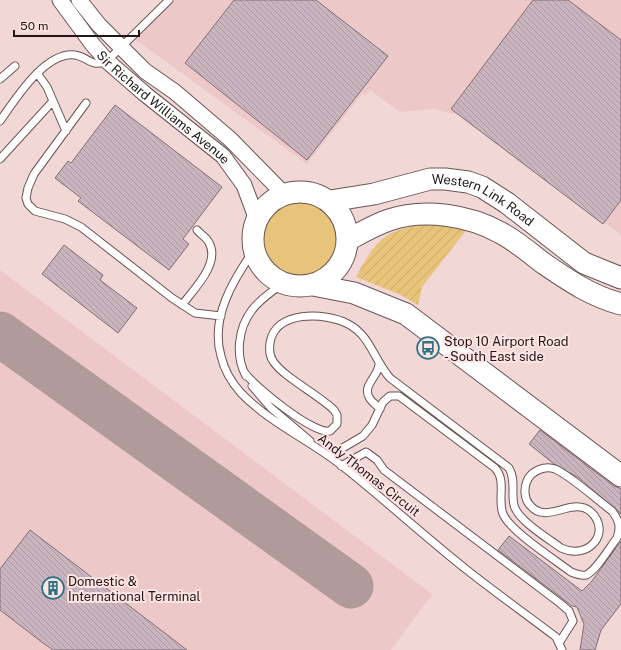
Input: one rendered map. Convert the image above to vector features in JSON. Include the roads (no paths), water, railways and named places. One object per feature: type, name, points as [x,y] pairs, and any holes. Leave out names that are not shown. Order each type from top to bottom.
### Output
[{"type":"street","name":"Sir Richard Williams Avenue","points":[[60,0],[93,46],[106,61],[223,156],[244,185],[257,220]]},
{"type":"street","name":"Sir Richard Williams Avenue","points":[[79,0],[99,25],[145,71],[175,92],[230,139],[284,194]]},
{"type":"street","name":"Western Link Road","points":[[330,201],[374,194],[430,179],[468,182],[482,187],[507,203],[584,263],[621,278]]},
{"type":"street","points":[[313,285],[327,278],[338,268],[345,255],[348,240],[346,227],[341,215],[330,201],[310,192],[297,191],[284,194],[273,200],[263,209],[257,220],[253,235],[254,250],[260,264],[270,275],[283,283],[298,286],[313,285],[354,293],[380,302],[406,314],[621,476]]},
{"type":"street","name":"Western Link Road","points":[[348,240],[378,224],[401,216],[426,214],[463,218],[503,234],[558,273],[594,296],[621,304]]},
{"type":"lane","points":[[0,121],[37,73],[55,59],[75,55],[93,64],[106,61],[169,0]]},
{"type":"lane","points":[[0,79],[15,66]]},
{"type":"lane","points":[[37,73],[47,87],[66,131]]},
{"type":"lane","points":[[0,158],[53,102]]},
{"type":"lane","points":[[86,103],[34,174],[28,188],[28,204],[35,211],[65,219],[81,227],[182,305],[195,313],[221,316]]},
{"type":"lane","points":[[182,305],[211,263],[212,251],[208,241],[197,230]]},
{"type":"lane","name":"Andy Thomas Circuit","points":[[254,250],[232,285],[221,316],[219,348],[224,367],[231,380],[254,405],[294,434],[329,456],[468,570],[556,637],[562,650]]},
{"type":"lane","points":[[283,283],[252,309],[246,319],[242,331],[240,359],[245,373],[261,398],[318,448]]},
{"type":"lane","points":[[245,373],[260,390],[314,428],[326,432],[333,429],[336,424],[337,415],[330,406],[273,361],[269,353],[274,332],[280,325],[296,318],[318,316],[332,318],[348,324],[361,333],[372,348],[384,371],[396,383],[509,468],[512,477],[514,504],[516,510],[522,518],[561,548],[569,552],[585,550],[593,544],[599,529],[593,515],[583,507],[575,507],[548,514],[540,513],[529,505],[525,493],[525,485],[533,473],[545,468],[555,469],[612,511],[619,524],[617,538],[592,571],[585,575],[579,575],[571,572],[508,522],[501,507],[502,486],[500,476],[490,463],[403,397],[390,396],[383,402],[372,425],[363,436],[329,456]]},
{"type":"lane","points":[[379,362],[379,370],[368,386],[367,392],[370,398],[380,409]]},
{"type":"lane","points":[[341,466],[366,452],[377,460],[384,470],[561,604],[569,611],[574,621],[559,643]]},
{"type":"place","name":"Stop 10 Airport Road - South East side","points":[[428,348]]},
{"type":"place","name":"Domestic & International Terminal","points":[[53,588]]}]
